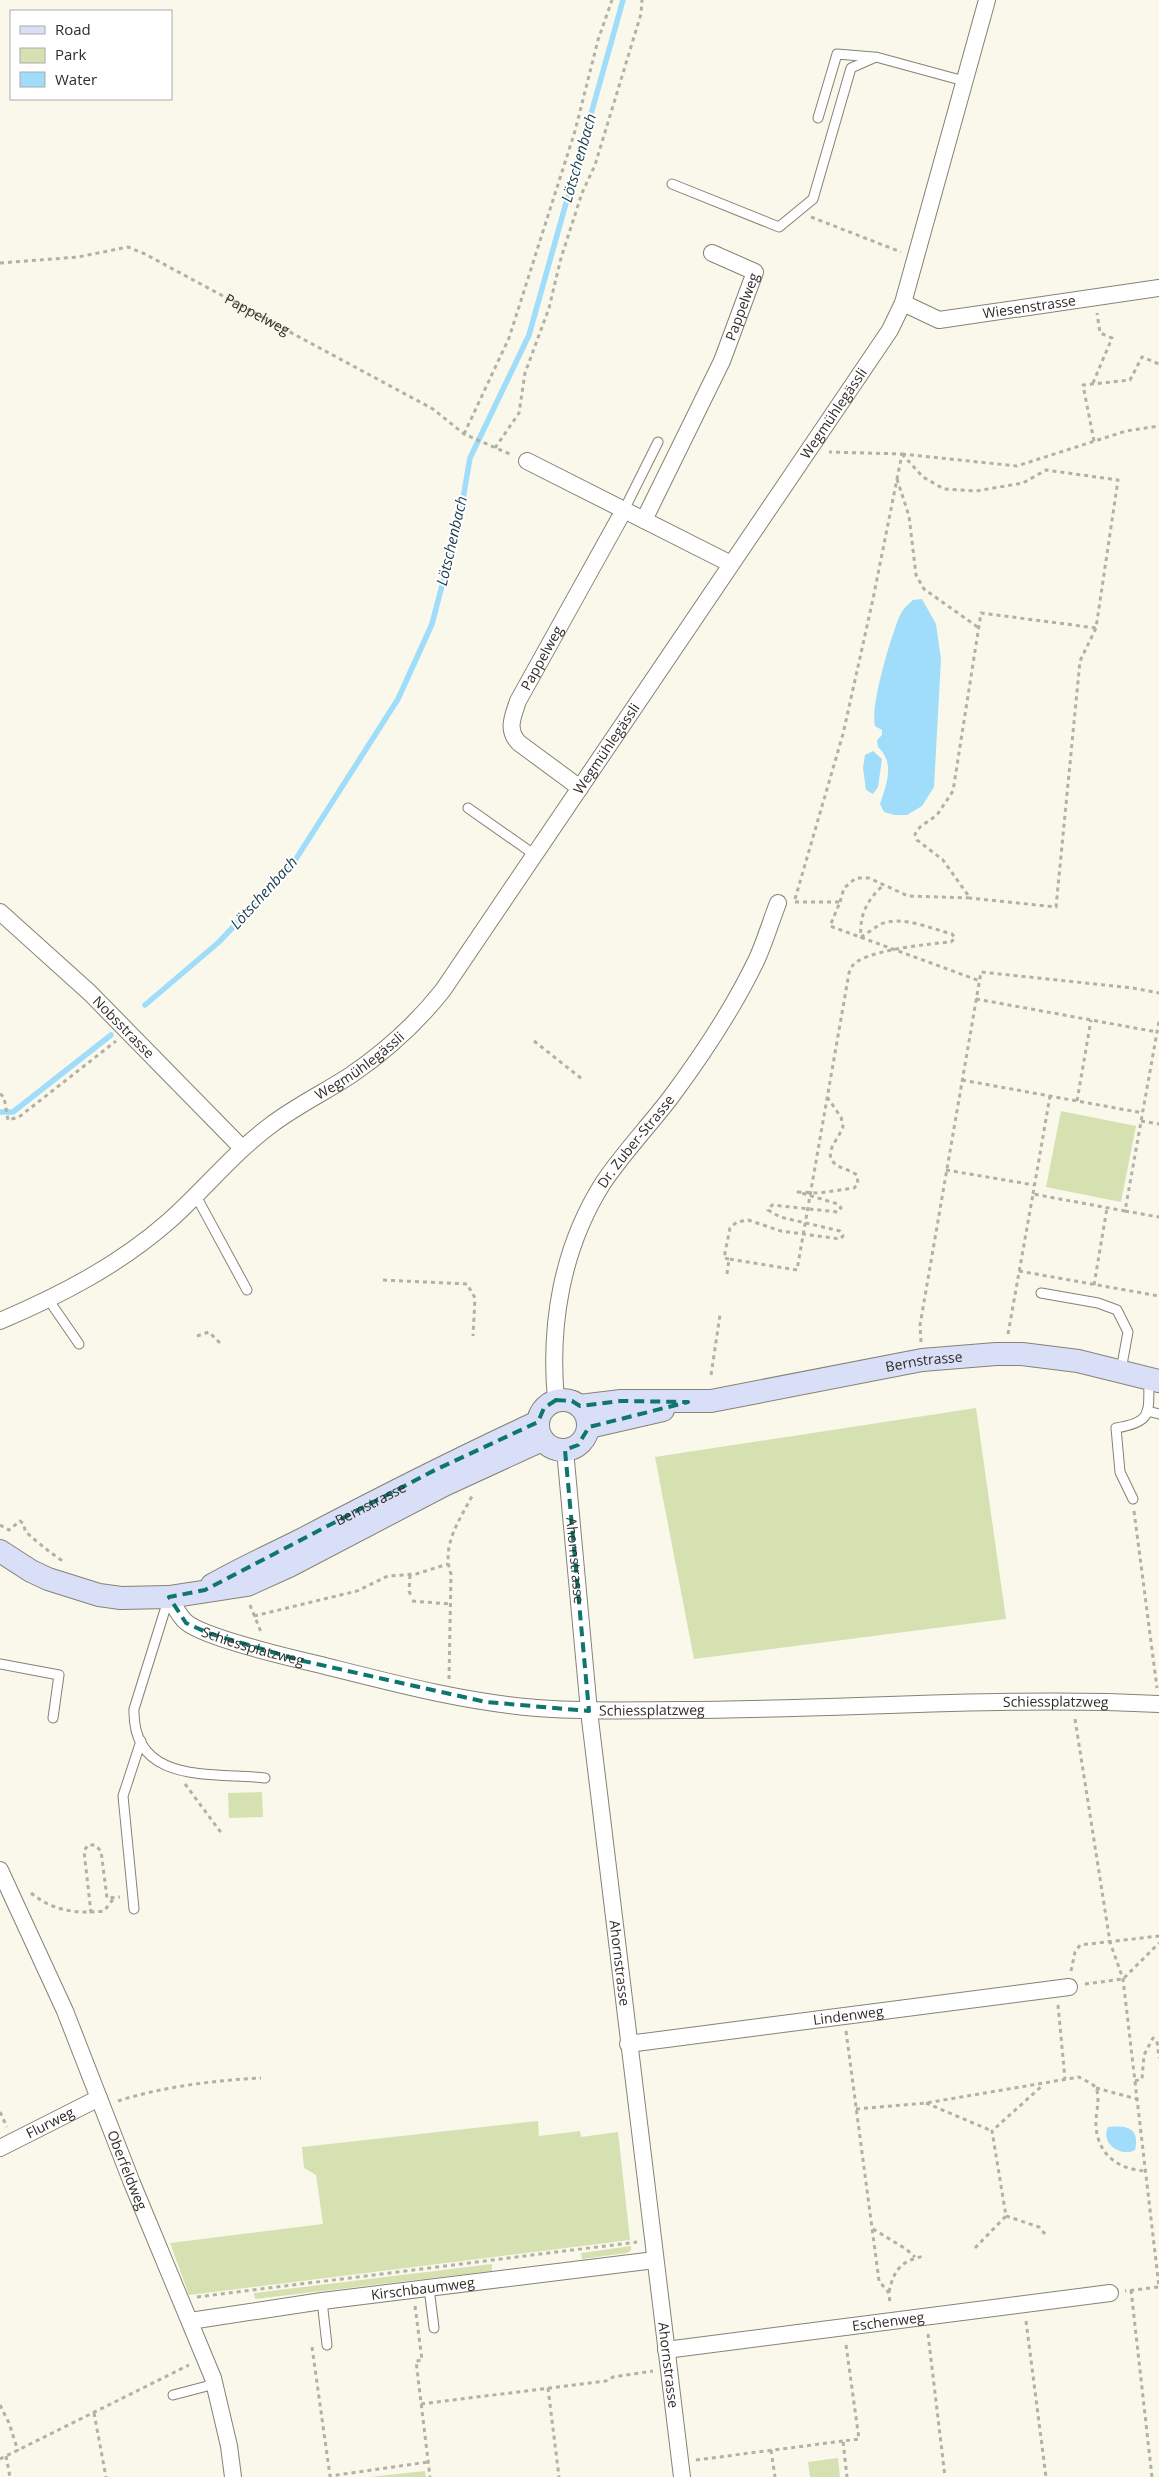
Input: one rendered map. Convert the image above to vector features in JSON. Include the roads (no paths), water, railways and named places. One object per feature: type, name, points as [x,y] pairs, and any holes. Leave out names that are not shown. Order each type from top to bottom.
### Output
[{"type":"main road","name":"Bernstrasse","points":[[580,1406],[621,1400],[711,1401],[922,1360],[996,1354],[1060,1358],[1121,1370],[1154,1380]]},
{"type":"main road","points":[[556,1400],[572,1401],[580,1406],[587,1416],[589,1427],[578,1445],[565,1450],[557,1449],[540,1431],[544,1408],[556,1400]]},
{"type":"main road","name":"Bernstrasse","points":[[589,1427],[688,1402]]},
{"type":"main road","name":"Bernstrasse","points":[[1,1557],[48,1579],[99,1594],[129,1599],[169,1597],[205,1590],[247,1565],[278,1552],[435,1470],[540,1431]]},
{"type":"street","name":"Wegmühlegässli","points":[[0,1322],[95,1276],[128,1254],[196,1196],[242,1148],[283,1116],[351,1074],[411,1027],[442,990],[890,330],[903,303],[987,0]]},
{"type":"street","name":"Pappelweg","points":[[644,520],[722,361],[755,272],[712,253]]},
{"type":"street","name":"Wiesenstrasse","points":[[903,303],[939,320],[1159,288]]},
{"type":"street","points":[[527,461],[731,564]]},
{"type":"street","name":"Pappelweg","points":[[580,788],[519,743],[513,736],[511,724],[518,701],[624,510]]},
{"type":"street","name":"Dr. Zuber-Strasse","points":[[556,1400],[553,1371],[555,1324],[564,1273],[580,1226],[604,1182],[671,1096],[719,1026],[757,959],[786,902]]},
{"type":"street","name":"Nobsstrasse","points":[[0,912],[90,992],[242,1148]]},
{"type":"street","name":"Ahornstrasse","points":[[565,1450],[588,1710],[681,2469]]},
{"type":"street","name":"Schiessplatzweg","points":[[169,1597],[186,1622],[208,1633],[268,1651],[406,1686],[505,1705],[588,1710],[767,1710],[941,1702],[1158,1698]]},
{"type":"street","name":"Oberfeldweg","points":[[0,1870],[65,2011],[132,2182],[205,2357],[215,2384],[229,2446],[232,2477]]},
{"type":"street","name":"Lindenweg","points":[[628,2044],[1063,1988]]},
{"type":"street","name":"Flurweg","points":[[0,2148],[102,2103]]},
{"type":"street","name":"Kirschbaumweg","points":[[190,2321],[322,2301],[655,2260]]},
{"type":"street","name":"Eschenweg","points":[[666,2350],[1110,2292]]},
{"type":"lane","points":[[818,118],[837,54],[876,57],[964,81]]},
{"type":"lane","points":[[672,184],[779,227],[813,199],[851,68],[876,57]]},
{"type":"lane","points":[[624,510],[658,442]]},
{"type":"lane","points":[[468,808],[535,854]]},
{"type":"lane","points":[[196,1196],[247,1290]]},
{"type":"lane","points":[[1041,1293],[1098,1303],[1117,1310],[1128,1332],[1121,1370]]},
{"type":"lane","points":[[48,1299],[79,1344]]},
{"type":"lane","points":[[1133,1499],[1120,1472],[1116,1428],[1135,1425],[1145,1417],[1154,1380]]},
{"type":"lane","points":[[1147,1411],[1159,1414]]},
{"type":"lane","points":[[169,1597],[134,1709],[135,1728],[141,1741],[155,1758],[174,1769],[194,1775],[265,1778]]},
{"type":"lane","points":[[0,1664],[59,1675],[53,1718]]},
{"type":"lane","points":[[134,1909],[123,1796],[141,1741]]},
{"type":"lane","points":[[429,2288],[434,2328]]},
{"type":"lane","points":[[322,2301],[327,2345]]},
{"type":"lane","points":[[173,2396],[215,2384]]},
{"type":"water","points":[[922,599],[936,624],[941,659],[934,787],[922,806],[907,815],[895,815],[884,812],[880,804],[887,781],[888,767],[883,753],[878,747],[877,740],[882,735],[882,730],[875,726],[874,716],[878,687],[900,615],[913,600]]},
{"type":"water","points":[[873,751],[882,759],[878,787],[873,794],[866,790],[863,768],[865,755]]},
{"type":"water","points":[[1108,2127],[1126,2128],[1134,2133],[1136,2137],[1135,2150],[1124,2152],[1113,2148],[1107,2138]]},
{"type":"waterway","name":"Lötschenbach","points":[[145,1005],[219,942],[294,862],[398,699],[432,624],[460,516],[470,458],[529,335],[623,0]]},
{"type":"waterway","name":"Lötschenbach","points":[[0,1112],[13,1112],[111,1035]]}]
